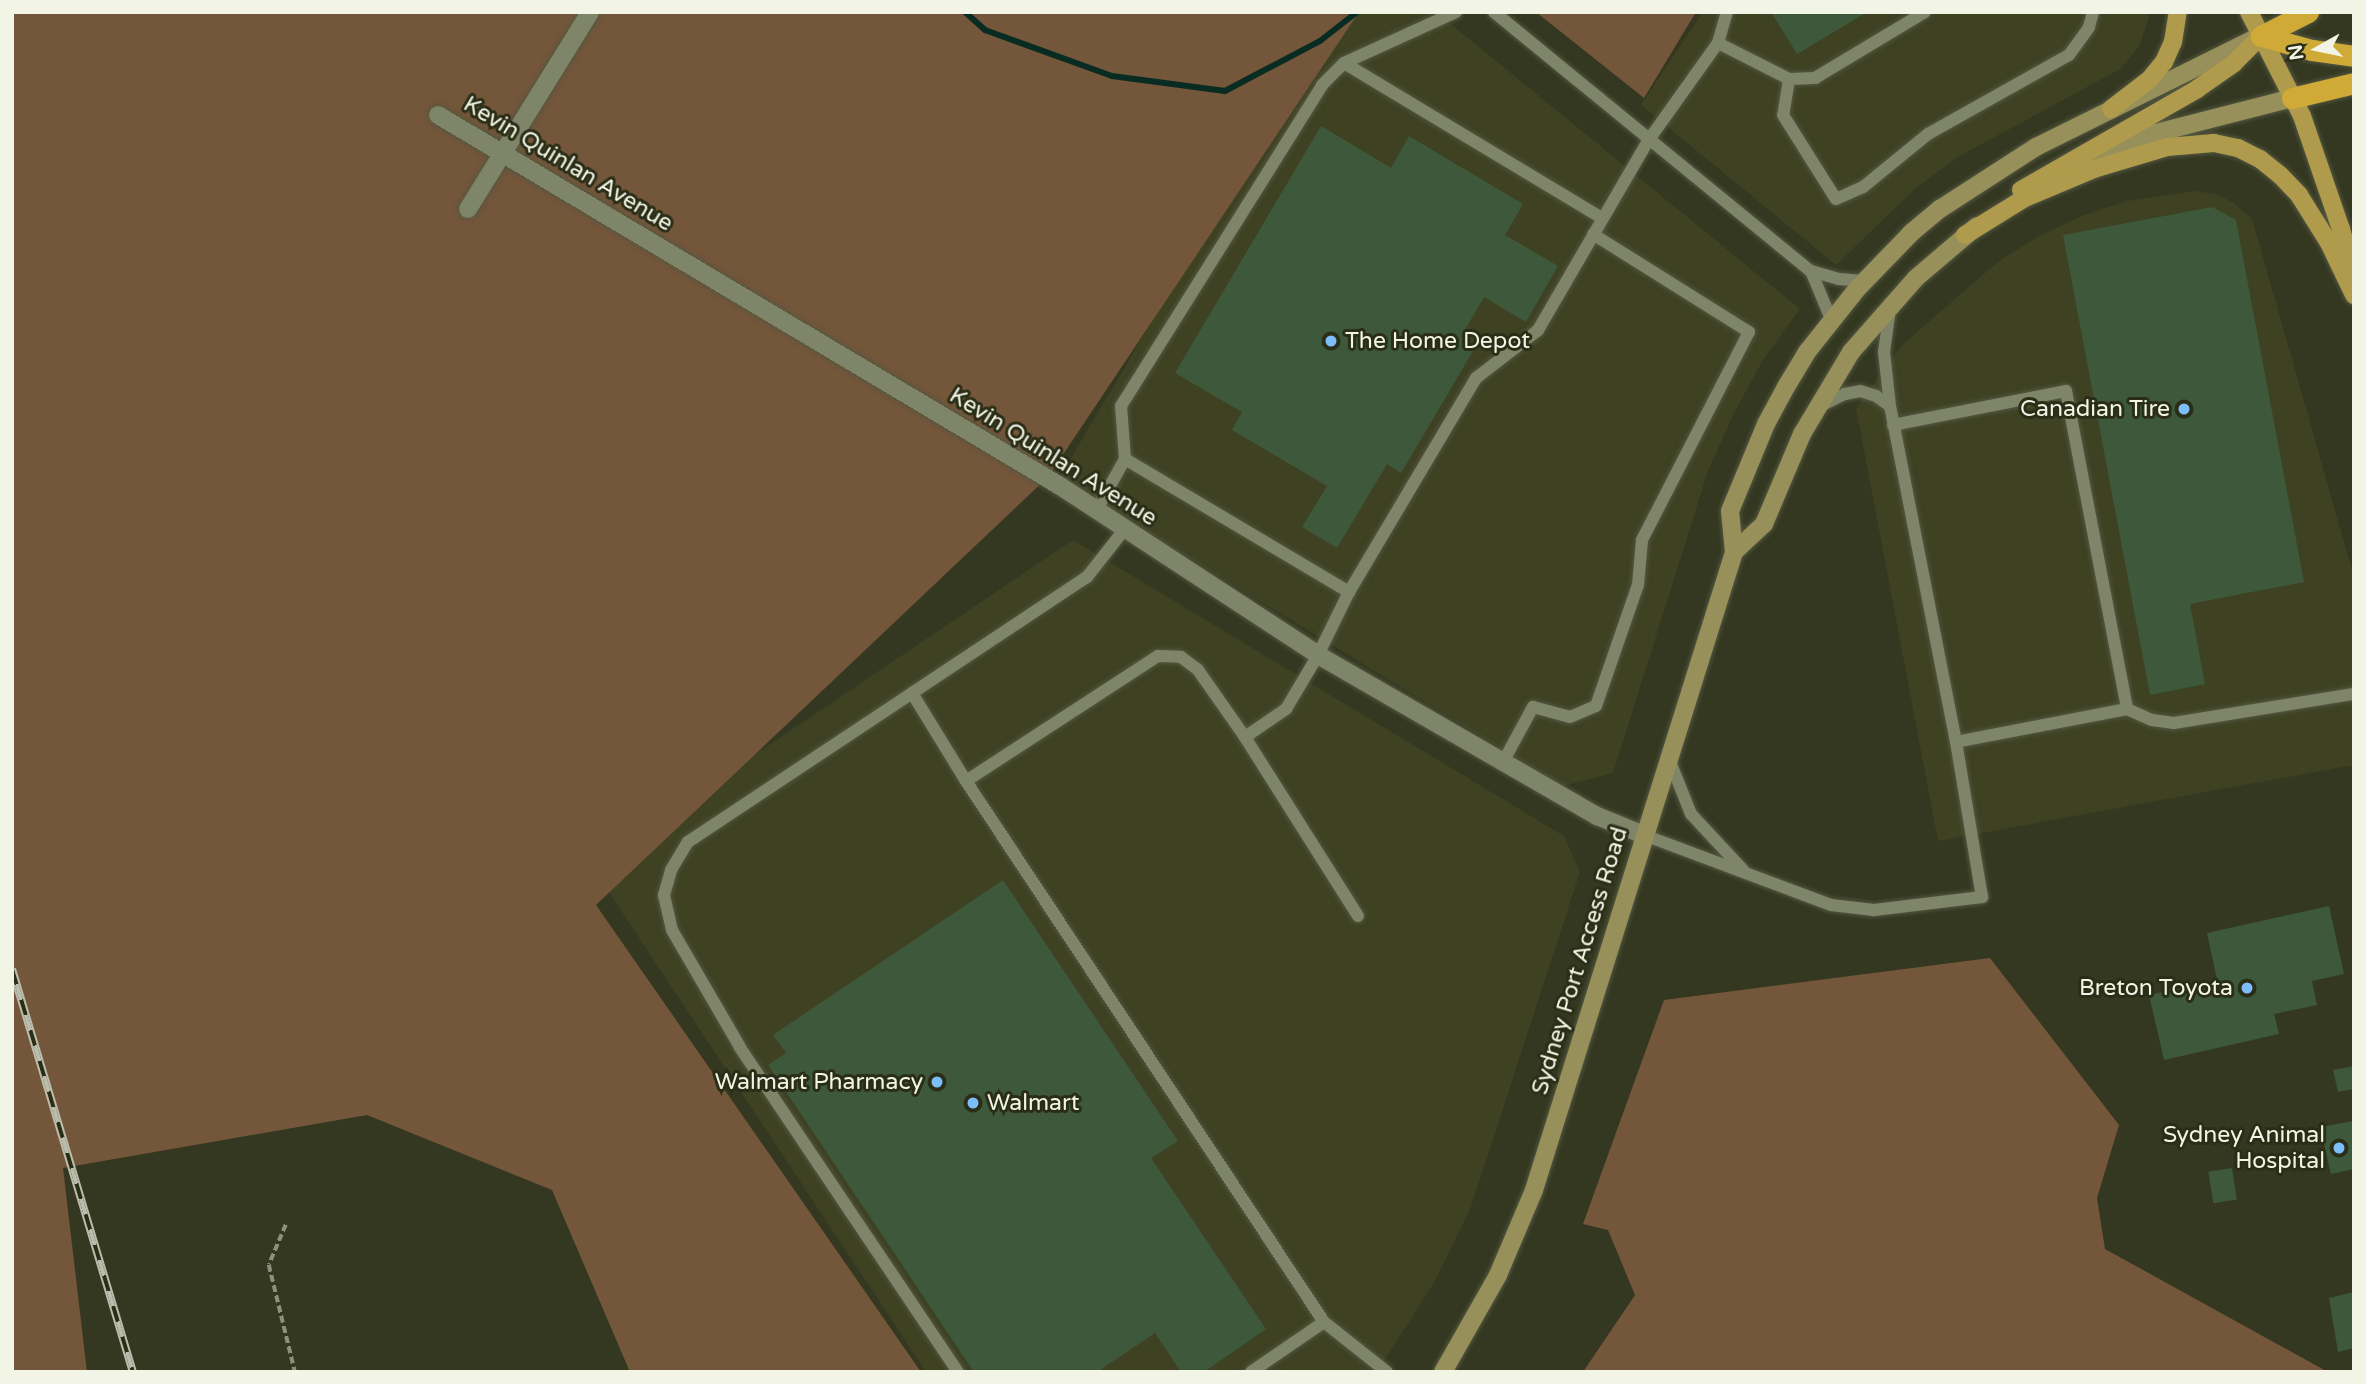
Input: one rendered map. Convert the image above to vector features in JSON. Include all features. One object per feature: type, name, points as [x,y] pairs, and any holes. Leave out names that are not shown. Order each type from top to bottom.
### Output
[{"type":"highway","points":[[2261,36],[2308,12]]},
{"type":"highway","points":[[2261,36],[2312,50],[2354,56]]},
{"type":"highway","points":[[2292,98],[2354,83]]},
{"type":"main road","points":[[2111,109],[2150,79],[2164,62],[2173,42],[2178,12]]},
{"type":"main road","points":[[2249,12],[2292,98],[2341,229],[2354,276]]},
{"type":"main road","points":[[1965,235],[2041,176],[2197,89],[2233,64],[2261,36]]},
{"type":"main road","name":"Sydney Port Access Road","points":[[1443,1372],[1498,1275],[1534,1190],[1734,552],[1731,511],[1786,387],[1831,319],[1863,281],[1911,233],[1971,187],[2036,148],[2261,36]]},
{"type":"main road","name":"Sydney Port Access Road","points":[[1734,552],[1764,524],[1816,408],[1850,352],[1892,302],[1965,235],[2033,186],[2103,154],[2169,130],[2292,98]]},
{"type":"main road","points":[[1965,235],[2025,198],[2082,173],[2167,147],[2214,143],[2238,148],[2260,159],[2299,195],[2329,243],[2354,295]]},
{"type":"street","points":[[468,209],[590,12]]},
{"type":"street","name":"Kevin Quinlan Avenue","points":[[439,115],[1096,510],[1318,654],[1597,817],[1644,835]]},
{"type":"lane","points":[[1096,510],[1125,459],[1121,406],[1322,85],[1344,63],[1456,12]]},
{"type":"lane","points":[[1494,12],[1648,141],[1811,271],[1839,279],[1863,281]]},
{"type":"lane","points":[[1245,737],[1286,709],[1349,592],[1476,378],[1538,330],[1648,141],[1718,43],[1727,12]]},
{"type":"lane","points":[[1718,43],[1789,79],[1815,78],[1925,12]]},
{"type":"lane","points":[[1789,79],[1783,115],[1836,199],[1863,187],[1928,134],[2069,55],[2089,27],[2093,12]]},
{"type":"lane","points":[[1344,63],[1602,218]]},
{"type":"lane","points":[[1503,762],[1533,707],[1570,717],[1596,706],[1638,585],[1642,540],[1749,332],[1593,234]]},
{"type":"lane","points":[[1811,271],[1831,319]]},
{"type":"lane","points":[[1644,835],[1831,905],[1874,910],[1982,897],[1956,741],[1890,406],[1884,352],[1892,302]]},
{"type":"lane","points":[[1816,408],[1845,394],[1860,391],[1876,396],[1890,406]]},
{"type":"lane","points":[[1893,425],[2066,391],[2127,709]]},
{"type":"lane","points":[[1125,459],[1349,592]]},
{"type":"lane","points":[[958,1372],[740,1047],[672,930],[664,895],[671,870],[688,842],[1087,577],[1124,530]]},
{"type":"lane","points":[[967,781],[1158,656],[1181,657],[1198,670],[1245,737],[1358,916]]},
{"type":"lane","points":[[912,693],[967,781],[1324,1322],[1387,1372]]},
{"type":"lane","points":[[1956,741],[2127,709],[2152,720],[2174,723],[2354,694]]},
{"type":"lane","points":[[1668,759],[1691,814],[1746,873]]},
{"type":"lane","points":[[1251,1372],[1324,1322]]},
{"type":"path","points":[[286,1224],[269,1265],[295,1372]]},
{"type":"shaded area","points":[[12,12],[1359,12],[1048,477],[596,905],[921,1372],[630,1372],[552,1190],[367,1115],[63,1168],[87,1372],[12,1372]]},
{"type":"shaded area","points":[[1336,12],[1436,12],[1800,309],[1763,360],[1733,415],[1708,471],[1613,773],[1563,786],[1059,478]]},
{"type":"shaded area","points":[[1536,12],[1696,12],[1644,98]]},
{"type":"shaded area","points":[[1703,12],[2149,12],[2149,16],[2140,45],[2120,69],[1960,156],[1917,187],[1836,265],[1641,105]]},
{"type":"shaded area","points":[[2194,191],[2216,194],[2234,203],[2252,219],[2354,577],[2354,765],[1938,841],[1856,408],[1902,345],[1999,261],[2037,237],[2082,216],[2127,201]]},
{"type":"shaded area","points":[[1073,540],[1564,836],[1580,872],[1471,1207],[1435,1281],[1377,1372],[926,1372],[591,865]]},
{"type":"shaded area","points":[[1990,958],[2119,1125],[2097,1198],[2105,1249],[2328,1372],[1583,1372],[1635,1295],[1608,1230],[1583,1224],[1664,1000]]},
{"type":"building","points":[[1771,12],[1867,12],[1797,54]]},
{"type":"building","name":"The Home Depot","points":[[1321,126],[1391,168],[1409,136],[1523,204],[1505,235],[1558,266],[1526,322],[1484,297],[1461,337],[1476,346],[1401,473],[1387,464],[1337,548],[1302,527],[1327,486],[1232,430],[1242,412],[1175,373]]},
{"type":"building","name":"Canadian Tire","points":[[2212,207],[2236,220],[2304,582],[2190,604],[2205,684],[2150,695],[2063,235]]},
{"type":"building","name":"Walmart","points":[[1003,880],[1178,1141],[1151,1158],[1266,1329],[1204,1372],[1181,1372],[1155,1333],[1097,1372],[974,1372],[768,1065],[786,1053],[773,1035]]},
{"type":"building","name":"Breton Toyota","points":[[2329,906],[2344,974],[2312,981],[2317,1005],[2274,1014],[2279,1034],[2164,1060],[2149,995],[2217,980],[2207,933]]},
{"type":"building","points":[[2354,1066],[2354,1089],[2338,1092],[2333,1070]]},
{"type":"building","name":"Sydney Animal Hospital","points":[[2354,1121],[2354,1169],[2331,1174],[2320,1127]]},
{"type":"building","points":[[2232,1168],[2237,1200],[2213,1203],[2208,1172]]},
{"type":"building","points":[[2354,1292],[2354,1348],[2338,1352],[2329,1298]]},
{"type":"waterway","points":[[965,12],[985,30],[1112,76],[1225,91],[1320,41],[1357,12]]},
{"type":"railway","points":[[12,969],[133,1372]]},
{"type":"place","name":"The Home Depot","points":[[1331,341]]},
{"type":"place","name":"Canadian Tire","points":[[2184,409]]},
{"type":"place","name":"Breton Toyota","points":[[2247,988]]},
{"type":"place","name":"Walmart Pharmacy","points":[[937,1082]]},
{"type":"place","name":"Walmart","points":[[973,1103]]},
{"type":"place","name":"Sydney Animal Hospital","points":[[2339,1148]]}]
